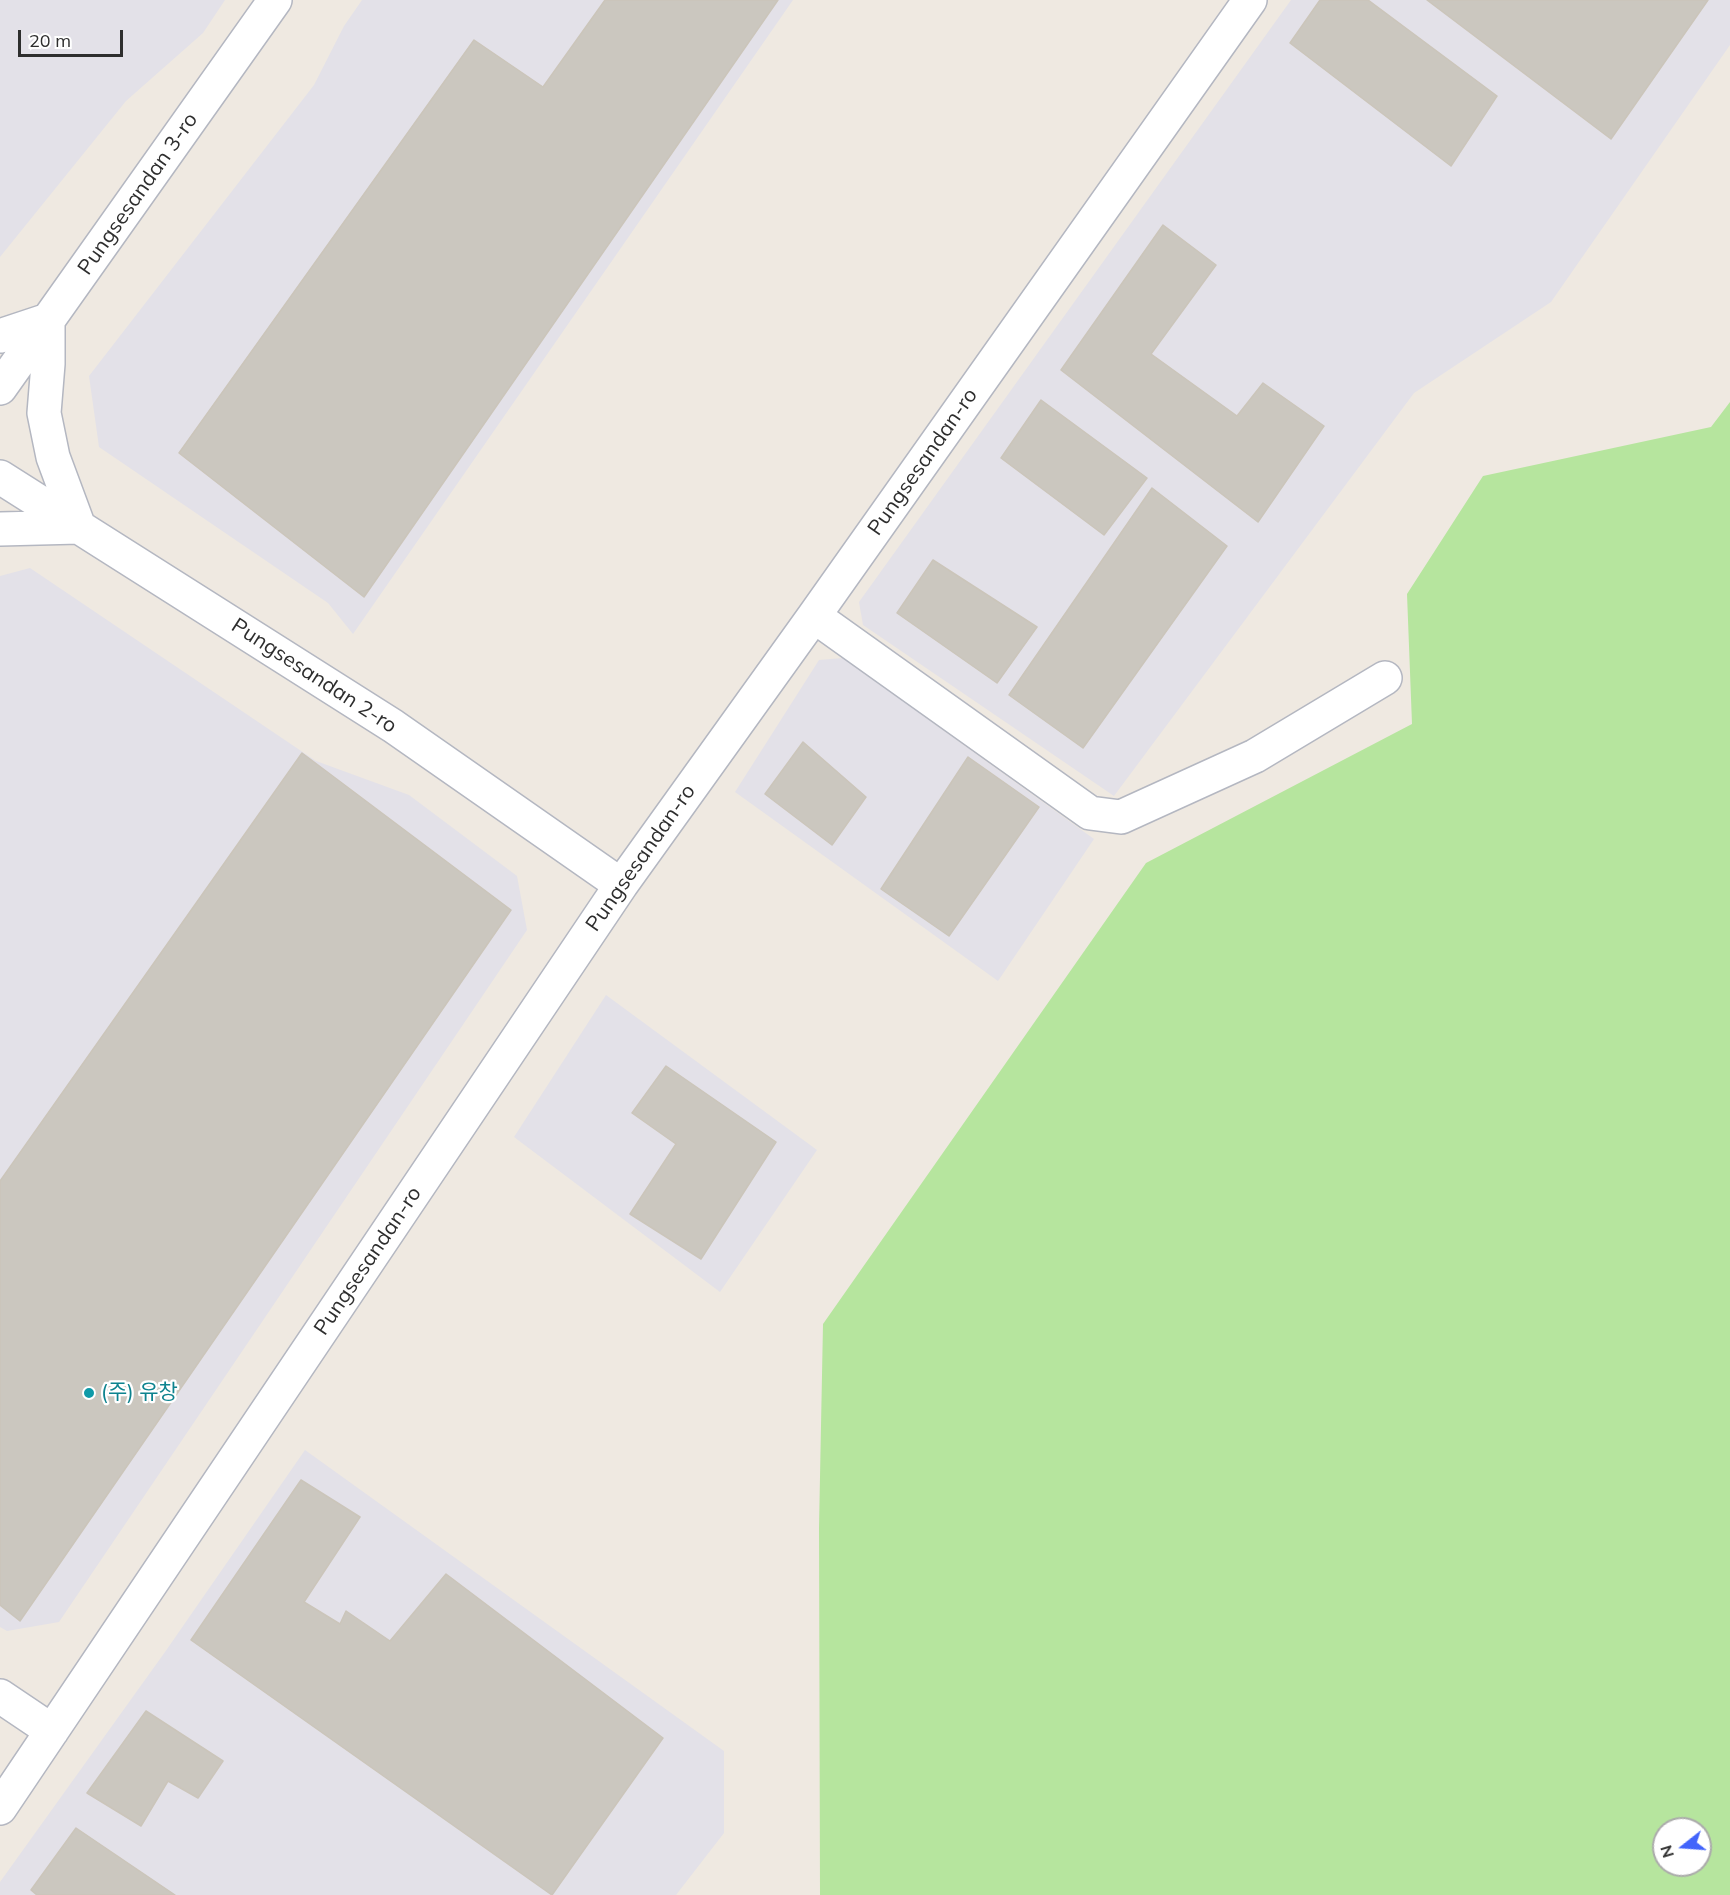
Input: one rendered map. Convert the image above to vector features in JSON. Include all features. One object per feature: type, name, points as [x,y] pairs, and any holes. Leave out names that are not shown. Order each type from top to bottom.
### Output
[{"type":"street","name":"Pungsesandan 3-ro","points":[[0,388],[275,0]]},
{"type":"street","name":"Pungsesandan-ro","points":[[0,1808],[621,885],[1250,0]]},
{"type":"street","points":[[0,336],[48,320],[48,364],[44,413],[53,458],[79,527],[0,529]]},
{"type":"street","name":"Pungsesandan 2-ro","points":[[0,477],[393,726],[621,885]]},
{"type":"street","points":[[814,616],[1090,813],[1121,817],[1255,756],[1385,678]]},
{"type":"street","points":[[0,1696],[52,1731]]},
{"type":"shaded area","points":[[0,0],[225,0],[203,33],[126,101],[0,257]]},
{"type":"shaded area","points":[[362,0],[793,0],[353,634],[328,603],[99,447],[89,376],[314,85],[344,26]]},
{"type":"shaded area","points":[[1291,0],[1730,0],[1730,45],[1551,302],[1414,393],[1114,796],[863,625],[859,602]]},
{"type":"shaded area","points":[[30,568],[316,761],[409,795],[517,876],[527,930],[59,1622],[7,1631],[0,1627],[0,576]]},
{"type":"shaded area","points":[[843,658],[1094,839],[998,981],[735,792],[819,660]]},
{"type":"shaded area","points":[[606,995],[817,1150],[720,1292],[514,1137]]},
{"type":"shaded area","points":[[305,1450],[724,1751],[724,1833],[676,1895],[0,1895],[0,1882],[165,1652]]},
{"type":"green space","points":[[1730,402],[1730,1895],[820,1895],[819,1528],[823,1324],[1146,863],[1412,724],[1407,594],[1483,476],[1711,427]]},
{"type":"building","points":[[605,0],[778,0],[364,597],[179,453],[474,40],[543,87]]},
{"type":"building","points":[[1320,0],[1368,0],[1497,96],[1451,166],[1290,43]]},
{"type":"building","points":[[1427,0],[1708,0],[1611,139]]},
{"type":"building","points":[[1163,225],[1216,265],[1151,354],[1237,416],[1263,383],[1324,426],[1258,522],[1061,370]]},
{"type":"building","points":[[1041,400],[1147,478],[1104,535],[1001,458]]},
{"type":"building","points":[[1152,488],[1227,546],[1083,748],[1009,695]]},
{"type":"building","points":[[933,560],[1037,627],[997,683],[897,613]]},
{"type":"building","points":[[803,742],[866,797],[832,845],[765,794]]},
{"type":"building","name":"(주) 유창","points":[[302,753],[511,910],[20,1621],[0,1605],[0,1181]]},
{"type":"building","points":[[968,757],[1039,807],[949,936],[881,889]]},
{"type":"building","points":[[666,1066],[776,1142],[701,1259],[630,1214],[676,1144],[632,1113]]},
{"type":"building","points":[[301,1480],[360,1517],[304,1602],[340,1624],[346,1611],[390,1641],[446,1574],[663,1738],[552,1895],[191,1640]]},
{"type":"building","points":[[146,1711],[223,1761],[198,1798],[168,1781],[141,1826],[87,1793]]},
{"type":"building","points":[[76,1828],[175,1895],[37,1895],[31,1890]]},
{"type":"place","name":"(주) 유창","points":[[89,1393]]}]
